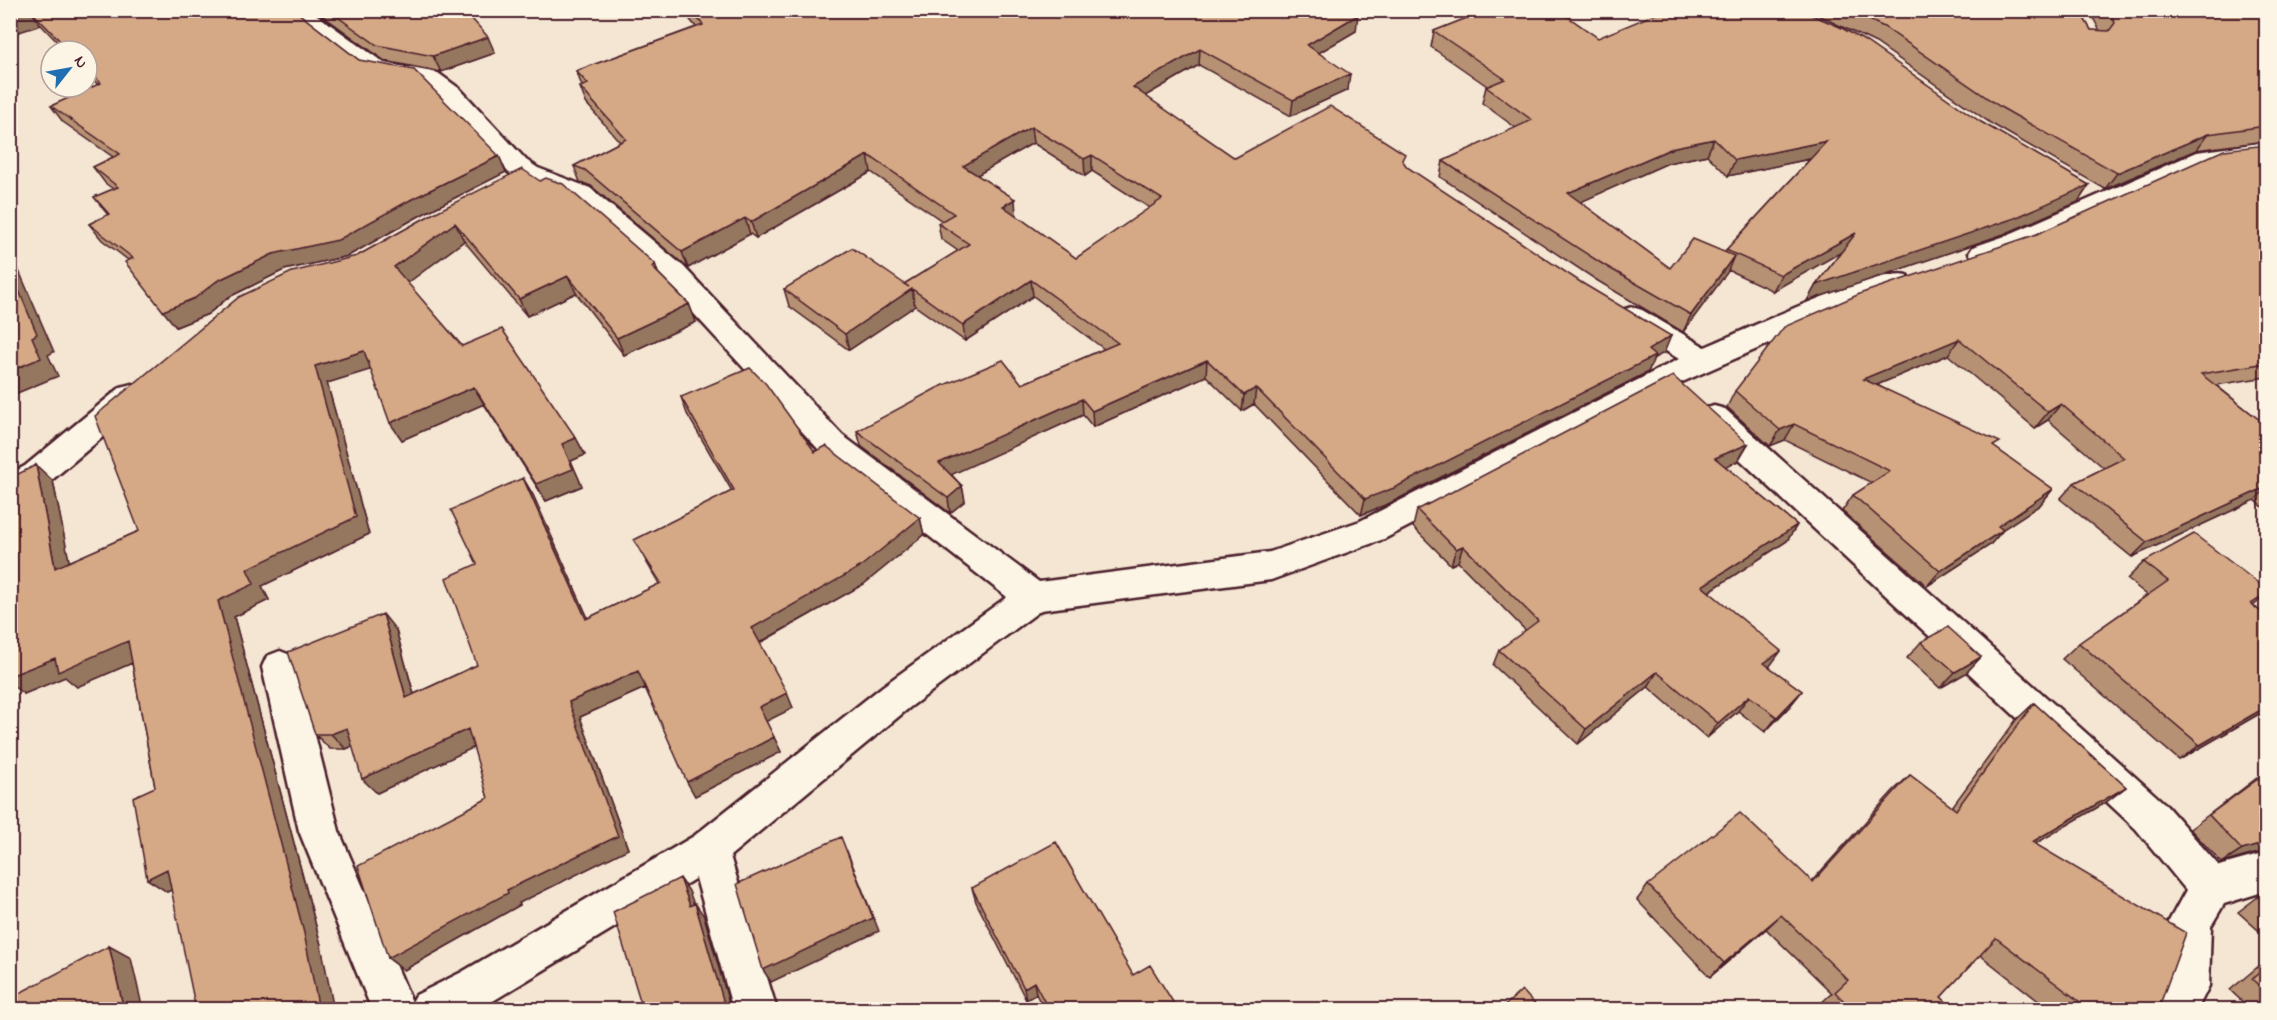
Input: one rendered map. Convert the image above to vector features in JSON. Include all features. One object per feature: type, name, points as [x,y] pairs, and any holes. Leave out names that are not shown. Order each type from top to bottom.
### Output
[{"type":"street","points":[[295,10],[377,69],[430,78],[451,94],[517,166],[529,174],[581,194],[673,273],[831,443],[934,524],[1033,597]]},
{"type":"street","points":[[1961,260],[2015,242],[2095,197],[2205,157],[2266,150]]},
{"type":"street","points":[[500,189],[529,174]]},
{"type":"street","points":[[431,1010],[477,987],[708,849],[896,697],[1033,597],[1271,566],[1372,530],[1534,448],[1669,375],[1842,300],[1918,275]]},
{"type":"street","points":[[1607,302],[1705,361]]},
{"type":"street","points":[[1669,375],[2150,816],[2211,888]]},
{"type":"street","points":[[10,489],[36,475],[151,380]]},
{"type":"street","points":[[280,667],[319,831],[393,1010]]},
{"type":"street","points":[[708,849],[754,1010]]},
{"type":"street","points":[[2187,1002],[2190,921],[2211,888],[2266,872]]},
{"type":"building","points":[[10,10],[25,10],[10,15]]},
{"type":"building","points":[[30,10],[294,10],[359,60],[414,70],[499,156],[412,199],[338,240],[273,254],[217,281],[195,298],[163,311],[125,262],[133,258],[89,224],[109,214],[94,197],[118,187],[93,167],[120,154],[51,106],[66,99],[99,99],[99,84],[101,83],[99,81],[99,39],[58,39]]},
{"type":"building","points":[[328,10],[464,10],[488,37],[433,56],[377,45]]},
{"type":"building","points":[[691,10],[1348,10],[1358,15],[1307,45],[1350,74],[1293,100],[1200,49],[1133,87],[1235,158],[1330,106],[1405,154],[1402,160],[1407,167],[1582,283],[1671,336],[1648,350],[1655,356],[1394,488],[1365,499],[1256,388],[1244,395],[1207,360],[1092,411],[1082,399],[939,463],[962,486],[948,498],[857,431],[937,388],[1003,360],[1022,384],[1118,343],[1031,280],[963,325],[912,289],[845,334],[784,289],[852,248],[904,284],[969,244],[938,223],[954,214],[868,155],[751,222],[745,218],[682,252],[585,170],[574,166],[626,139],[580,87],[588,84],[576,71],[703,25]],"holes":[[[1031,127],[1084,159],[1092,155],[1162,199],[1076,258],[1003,206],[1015,199],[963,166]]]},
{"type":"building","points":[[1487,10],[1558,10],[1598,38],[1665,10],[1800,10],[1840,27],[1865,41],[1981,122],[2089,185],[2015,218],[1816,285],[1856,233],[1781,275],[1726,250],[1827,141],[1735,160],[1714,139],[1675,147],[1568,193],[1670,268],[1693,239],[1734,256],[1691,315],[1604,265],[1443,161],[1532,120],[1486,87],[1505,79],[1434,31]]},
{"type":"building","points":[[1848,10],[2079,10],[2091,30],[2109,31],[2115,23],[2108,10],[2266,10],[2266,126],[2208,134],[2117,173],[2002,108],[1884,27]]},
{"type":"building","points":[[2266,145],[2266,363],[2201,374],[2266,425],[2266,487],[2147,542],[2074,483],[2124,458],[2061,404],[2048,412],[1959,339],[1863,379],[2000,442],[1993,446],[2053,489],[1998,526],[2003,530],[1940,571],[1853,495],[1890,471],[1794,424],[1780,430],[1735,391],[1784,327],[1862,293],[2037,234],[2224,150]]},
{"type":"building","points":[[522,169],[540,181],[546,178],[563,184],[655,264],[652,267],[689,304],[617,338],[568,276],[519,299],[455,223],[394,267],[462,346],[502,329],[576,438],[562,444],[573,469],[536,484],[474,387],[390,423],[364,351],[315,366],[356,517],[247,569],[254,584],[218,601],[304,933],[319,1010],[196,1010],[167,869],[147,879],[133,797],[155,787],[128,641],[58,672],[55,658],[10,676],[10,478],[36,465],[55,568],[139,531],[95,416],[239,297],[292,272],[357,256],[434,213]]},
{"type":"building","points":[[10,269],[37,334],[32,337],[41,358],[10,371]]},
{"type":"building","points":[[750,368],[766,384],[815,452],[826,446],[920,518],[860,567],[752,628],[787,693],[759,707],[774,737],[687,782],[638,671],[569,702],[618,836],[507,890],[508,893],[388,958],[358,866],[488,798],[468,729],[362,779],[347,728],[331,734],[315,734],[288,652],[383,614],[406,698],[477,665],[446,578],[477,564],[451,510],[523,478],[586,619],[661,583],[634,540],[734,490],[681,397]]},
{"type":"building","points":[[1673,376],[1748,444],[1715,458],[1797,525],[1702,586],[1781,651],[1764,663],[1802,691],[1777,717],[1749,696],[1718,723],[1657,672],[1586,729],[1499,650],[1538,621],[1463,546],[1456,549],[1417,510]]},
{"type":"building","points":[[2194,534],[2266,589],[2266,594],[2251,604],[2266,616],[2266,707],[2200,745],[2079,643],[2168,581],[2144,562]]},
{"type":"building","points":[[1948,627],[1981,657],[1955,672],[1921,642]]},
{"type":"building","points":[[2034,703],[2126,787],[2032,842],[2186,933],[2158,1010],[2075,1010],[2080,1002],[1996,938],[1941,997],[1955,1010],[1853,1010],[1835,992],[1848,980],[1781,915],[1724,963],[1648,885],[1740,813],[1813,882],[1910,775],[1956,810]]},
{"type":"building","points":[[2266,773],[2266,843],[2242,850],[2209,815]]},
{"type":"building","points":[[841,837],[873,918],[763,970],[737,884]]},
{"type":"building","points":[[1056,842],[1133,975],[1150,965],[1178,1010],[1049,1010],[1034,982],[1024,988],[972,888]]},
{"type":"building","points":[[680,878],[690,906],[695,903],[726,1010],[643,1010],[613,912]]},
{"type":"building","points":[[2266,894],[2266,905],[2260,899]]},
{"type":"building","points":[[109,946],[124,1010],[10,1010],[10,998]]},
{"type":"building","points":[[2266,967],[2266,992],[2252,979]]},
{"type":"building","points":[[1522,990],[1540,1010],[1500,1010]]}]
